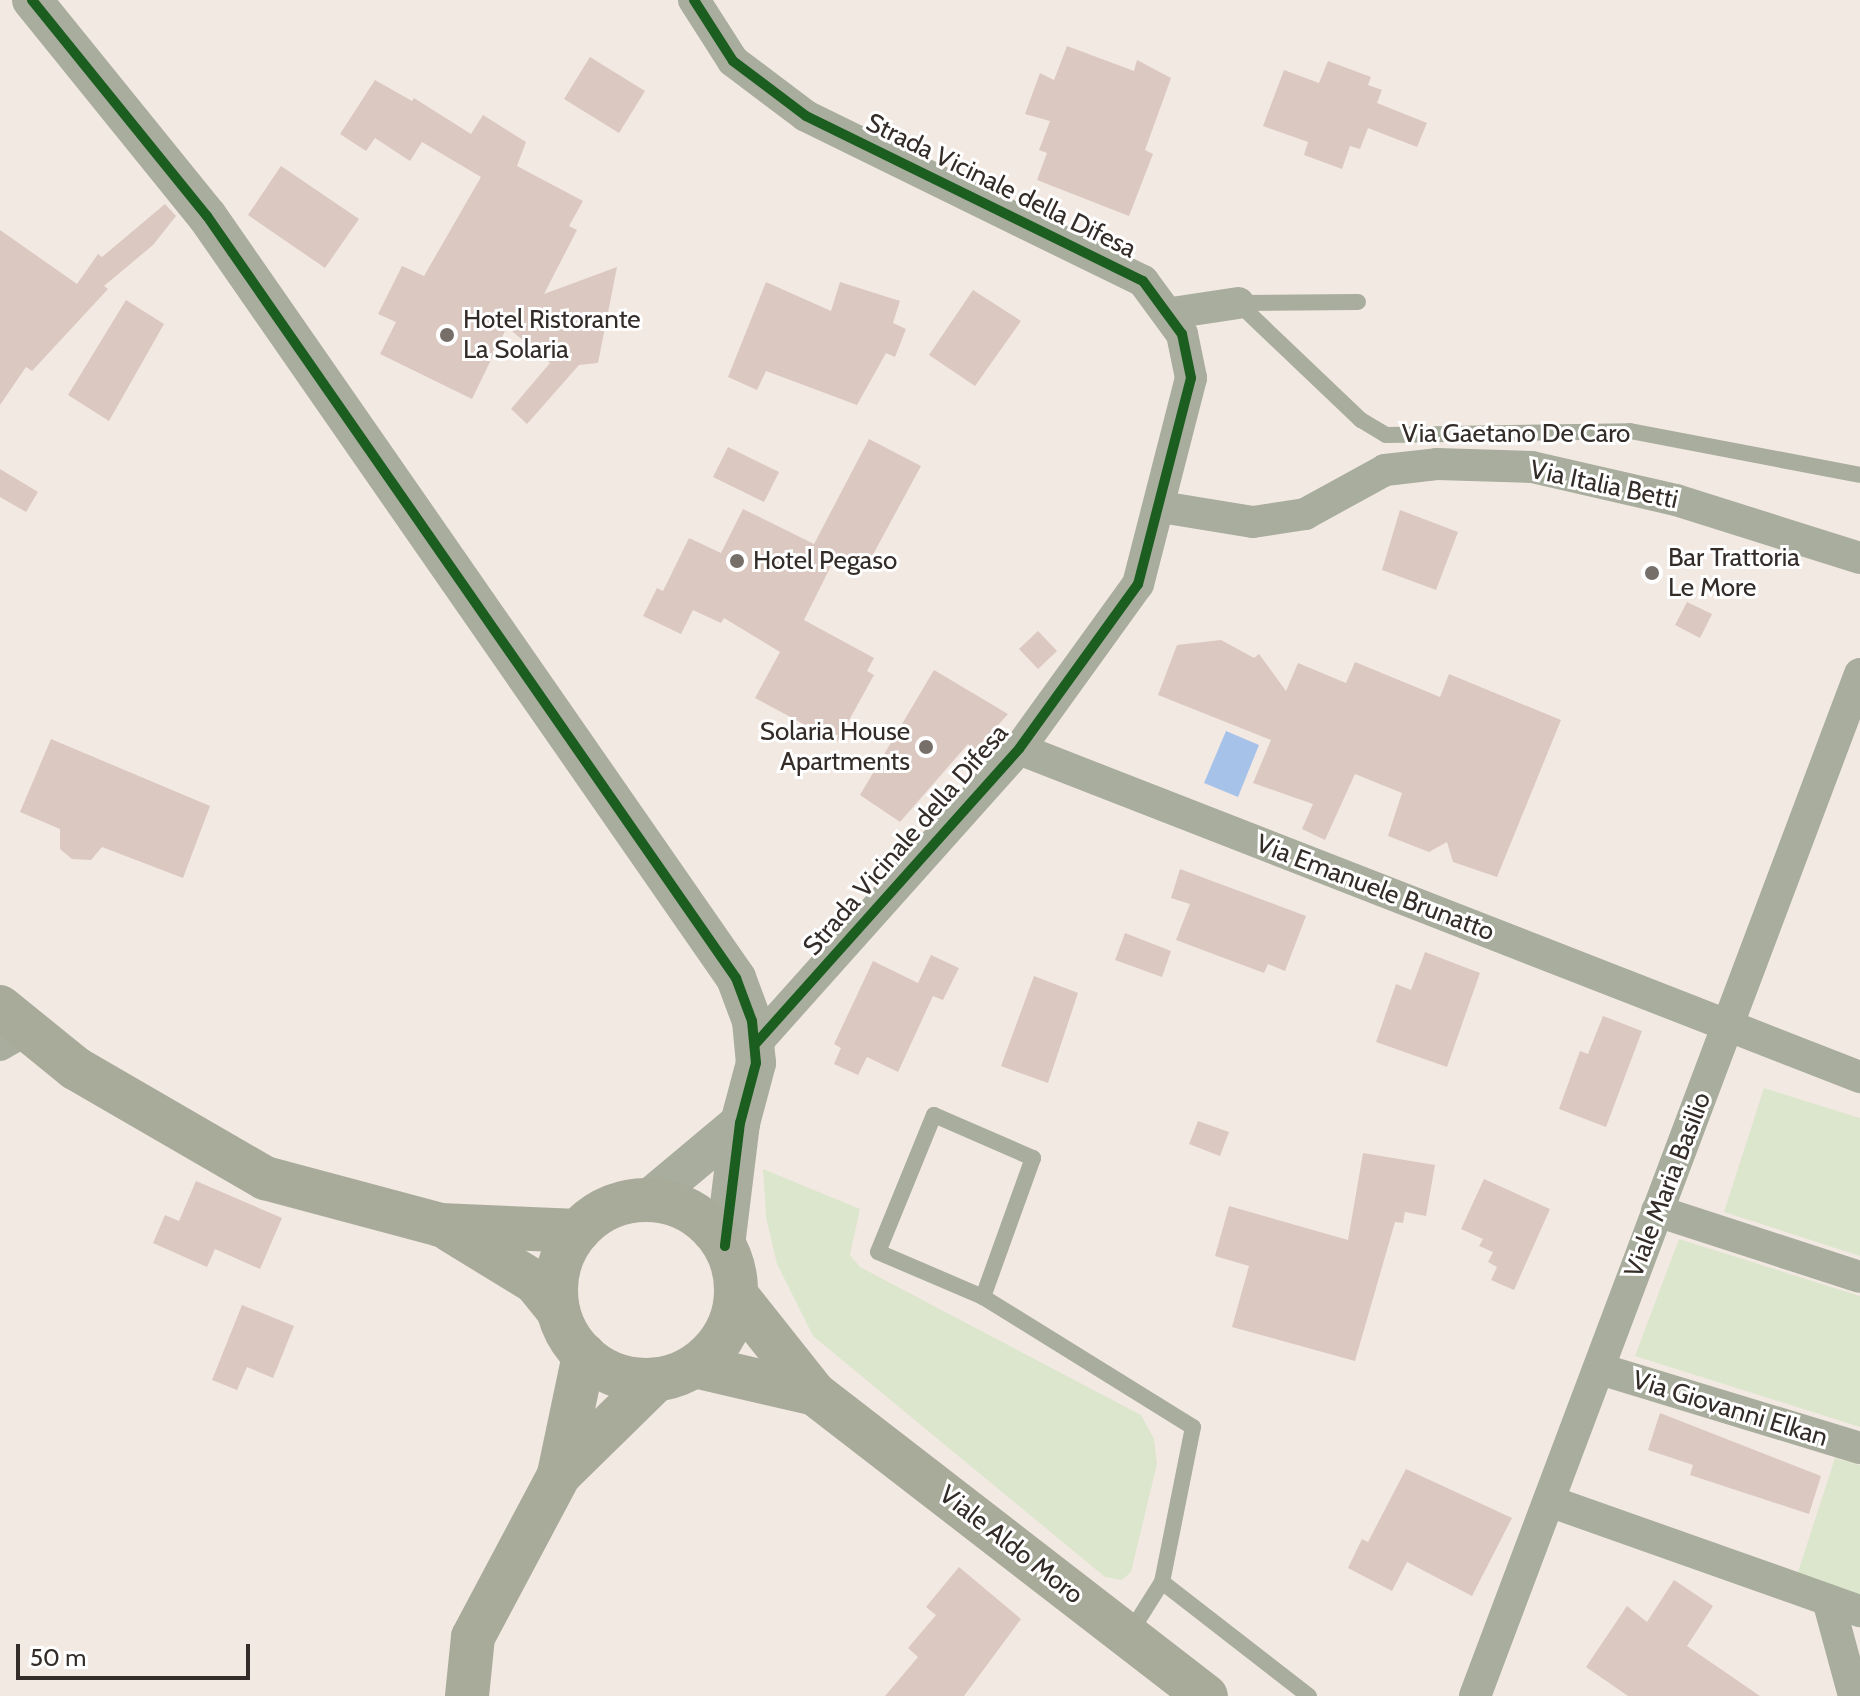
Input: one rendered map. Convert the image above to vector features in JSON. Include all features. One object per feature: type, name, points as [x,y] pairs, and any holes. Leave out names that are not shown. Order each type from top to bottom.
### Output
[{"type":"main road","points":[[9,1027],[265,1178],[440,1225],[578,1231]]},
{"type":"main road","points":[[558,1310],[559,1268],[578,1231],[610,1208],[649,1199],[679,1206],[706,1222],[725,1246],[737,1296],[731,1323],[716,1348],[676,1373],[559,1475]]},
{"type":"main road","points":[[440,1225],[535,1282],[558,1310],[584,1355],[630,1379],[676,1373]]},
{"type":"main road","name":"Viale Aldo Moro","points":[[737,1296],[815,1394],[1206,1696]]},
{"type":"main road","points":[[467,1696],[473,1637],[559,1475],[584,1355]]},
{"type":"main road","name":"Viale Aldo Moro","points":[[676,1373],[815,1394]]},
{"type":"street","points":[[32,0],[207,216],[736,978],[756,1043],[752,1083],[740,1123],[725,1246]]},
{"type":"street","name":"Strada Vicinale della Difesa","points":[[694,0],[733,61],[806,116],[1125,270],[1172,313],[1185,344],[1191,378],[1161,507],[1138,584],[1019,749],[756,1043]]},
{"type":"street","points":[[1172,313],[1238,303]]},
{"type":"street","name":"Via Italia Betti","points":[[1161,507],[1253,522],[1305,514],[1385,470],[1437,464],[1532,467],[1676,500],[1860,558]]},
{"type":"street","name":"Viale Maria Basilio","points":[[1475,1696],[1657,1211],[1730,1027],[1860,674]]},
{"type":"street","name":"Via Emanuele Brunatto","points":[[1019,749],[1860,1077]]},
{"type":"street","points":[[649,1199],[740,1123]]},
{"type":"street","points":[[1657,1211],[1860,1277]]},
{"type":"street","name":"Via Giovanni Elkan","points":[[1600,1369],[1860,1448]]},
{"type":"street","points":[[1549,1501],[1860,1611]]},
{"type":"street","points":[[1828,1600],[1854,1696]]},
{"type":"lane","points":[[1238,303],[1358,302]]},
{"type":"lane","name":"Via Gaetano De Caro","points":[[1238,303],[1361,420],[1386,435],[1630,431],[1860,475]]},
{"type":"lane","points":[[983,1297],[1033,1158],[934,1115],[878,1252],[983,1297],[1193,1427],[1162,1582],[1128,1636]]},
{"type":"lane","points":[[1162,1582],[1309,1696]]},
{"type":"green space","points":[[1764,1088],[1860,1118],[1860,1256],[1724,1212]]},
{"type":"green space","points":[[763,1169],[860,1209],[850,1255],[860,1267],[1141,1415],[1154,1439],[1157,1464],[1131,1572],[1122,1580],[1105,1577],[813,1336],[777,1264],[766,1217]]},
{"type":"green space","points":[[1679,1239],[1860,1296],[1860,1427],[1635,1356]]},
{"type":"green space","points":[[1835,1458],[1860,1465],[1860,1595],[1797,1575]]},
{"type":"water","points":[[1226,731],[1259,745],[1238,797],[1204,783]]},
{"type":"building","points":[[1067,46],[1134,71],[1137,60],[1171,78],[1145,150],[1153,154],[1129,216],[1037,180],[1047,153],[1039,150],[1050,121],[1025,114],[1040,73],[1054,80]]},
{"type":"building","points":[[590,57],[645,91],[619,133],[564,99]]},
{"type":"building","points":[[1328,61],[1371,77],[1368,85],[1382,90],[1377,103],[1427,123],[1417,147],[1368,128],[1360,149],[1350,146],[1342,169],[1304,155],[1308,142],[1263,126],[1284,70],[1319,83]]},
{"type":"building","points":[[375,80],[412,101],[414,98],[471,134],[483,115],[526,142],[517,166],[583,201],[569,226],[577,230],[544,294],[617,267],[598,363],[579,365],[527,424],[511,409],[550,363],[507,327],[472,399],[380,354],[396,322],[378,314],[402,266],[424,276],[481,177],[422,142],[410,161],[375,138],[366,151],[340,134]]},
{"type":"building","points":[[281,166],[359,219],[325,268],[248,215]]},
{"type":"building","points":[[165,204],[176,216],[153,245],[104,286],[108,289],[32,371],[26,367],[0,405],[0,230],[77,284],[98,254],[102,257]]},
{"type":"building","points":[[766,282],[831,311],[840,282],[900,301],[893,323],[906,329],[895,357],[886,353],[857,405],[766,371],[757,390],[728,377]]},
{"type":"building","points":[[973,290],[1021,321],[975,386],[929,355]]},
{"type":"building","points":[[126,300],[164,324],[109,421],[68,395]]},
{"type":"building","points":[[869,439],[921,466],[863,573],[835,558],[804,620],[874,658],[867,671],[874,675],[837,742],[755,698],[780,652],[724,618],[721,623],[693,610],[681,634],[643,616],[657,588],[663,591],[689,538],[721,553],[743,509],[814,544]]},
{"type":"building","points":[[728,447],[779,472],[764,502],[713,477]]},
{"type":"building","points":[[0,469],[38,492],[26,512],[0,497]]},
{"type":"building","points":[[1400,510],[1458,532],[1436,590],[1382,570]]},
{"type":"building","points":[[1687,602],[1712,614],[1700,638],[1675,625]]},
{"type":"building","points":[[1038,631],[1057,651],[1038,669],[1019,649]]},
{"type":"building","points":[[1221,640],[1254,658],[1259,654],[1286,691],[1298,663],[1346,683],[1355,662],[1440,697],[1449,674],[1561,720],[1497,877],[1453,862],[1447,842],[1429,852],[1388,836],[1402,793],[1355,774],[1325,840],[1302,829],[1313,804],[1253,783],[1271,740],[1158,695],[1177,645]]},
{"type":"building","name":"Solaria House Apartments","points":[[934,670],[1008,714],[975,751],[968,744],[900,822],[860,795]]},
{"type":"building","points":[[51,739],[210,806],[183,878],[102,847],[91,860],[72,859],[60,849],[60,829],[20,812]]},
{"type":"building","points":[[1180,869],[1306,916],[1285,971],[1268,964],[1264,973],[1176,940],[1190,904],[1171,898]]},
{"type":"building","points":[[1125,933],[1171,951],[1162,977],[1115,960]]},
{"type":"building","points":[[1425,952],[1480,973],[1447,1067],[1376,1042],[1396,984],[1411,990]]},
{"type":"building","points":[[931,955],[959,968],[943,1000],[933,996],[898,1072],[867,1057],[858,1075],[834,1064],[841,1048],[834,1044],[873,961],[918,983]]},
{"type":"building","points":[[1034,976],[1078,993],[1048,1083],[1001,1066]]},
{"type":"building","points":[[1603,1016],[1642,1031],[1606,1127],[1559,1109],[1580,1051],[1588,1054]]},
{"type":"building","points":[[1198,1121],[1229,1132],[1220,1156],[1189,1144]]},
{"type":"building","points":[[1363,1153],[1435,1165],[1426,1216],[1405,1212],[1403,1223],[1395,1222],[1355,1361],[1232,1327],[1249,1266],[1215,1256],[1229,1206],[1348,1240]]},
{"type":"building","points":[[1484,1179],[1550,1209],[1514,1290],[1491,1280],[1497,1267],[1488,1262],[1493,1252],[1479,1246],[1483,1239],[1461,1229]]},
{"type":"building","points":[[196,1181],[282,1218],[260,1269],[215,1249],[207,1267],[153,1243],[165,1215],[179,1221]]},
{"type":"building","points":[[242,1305],[294,1326],[273,1378],[247,1367],[237,1390],[212,1380]]},
{"type":"building","points":[[1660,1413],[1821,1476],[1809,1514],[1690,1475],[1693,1465],[1648,1450]]},
{"type":"building","points":[[1406,1469],[1512,1518],[1472,1596],[1407,1562],[1392,1591],[1348,1568],[1362,1539],[1368,1542]]},
{"type":"building","points":[[959,1567],[1021,1619],[964,1696],[885,1696],[918,1657],[908,1648],[936,1615],[926,1607]]},
{"type":"building","points":[[1674,1580],[1713,1606],[1687,1646],[1760,1696],[1628,1696],[1586,1667],[1627,1606],[1647,1622]]},
{"type":"cycle path","points":[[32,0],[207,216],[736,978],[752,1021],[756,1063],[740,1123],[725,1246]]},
{"type":"cycle path","points":[[694,0],[733,61],[806,116],[1143,281],[1182,334],[1191,378],[1138,584],[1019,749],[756,1043]]},
{"type":"place","name":"Hotel Ristorante La Solaria","points":[[447,335]]},
{"type":"place","name":"Hotel Pegaso","points":[[737,561]]},
{"type":"place","name":"Bar Trattoria Le More","points":[[1652,573]]},
{"type":"place","name":"Solaria House Apartments","points":[[926,747]]}]
